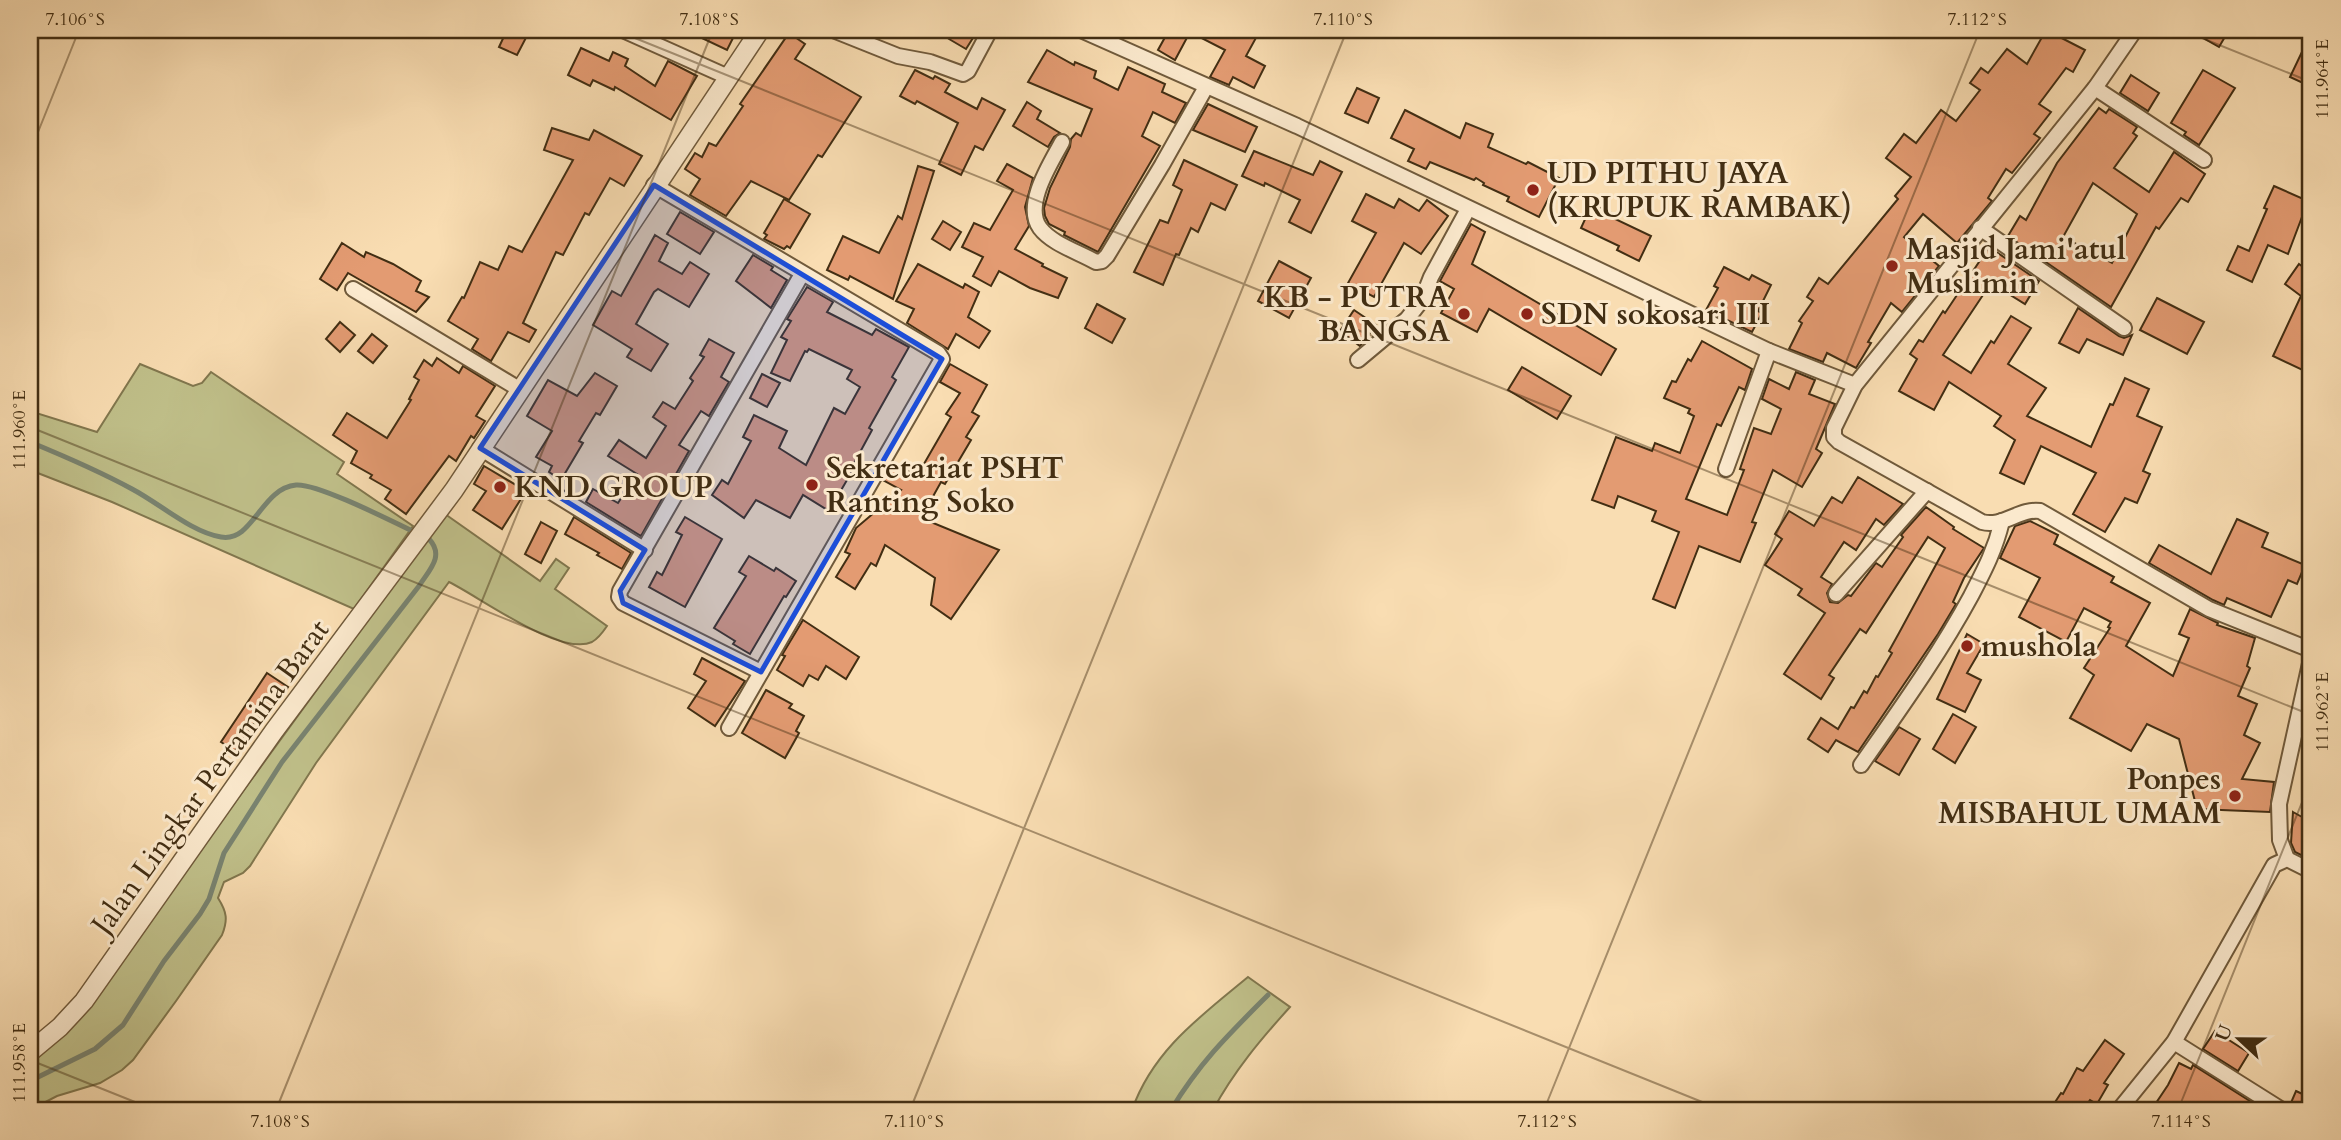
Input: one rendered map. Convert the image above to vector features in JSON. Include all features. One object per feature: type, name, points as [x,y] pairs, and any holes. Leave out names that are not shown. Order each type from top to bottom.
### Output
[{"type":"street","points":[[623,30],[728,77]]},
{"type":"street","name":"Jalan Lingkar Pertamina Barat","points":[[30,1052],[60,1027],[84,1001],[282,721],[427,526],[760,30]]},
{"type":"street","points":[[833,30],[898,56],[930,62],[963,74],[968,71],[990,30]]},
{"type":"street","points":[[1082,30],[1297,126],[1769,351],[1856,386]]},
{"type":"street","points":[[2135,30],[2095,88],[1980,228],[1856,386],[1834,428],[1834,437],[1982,522],[1989,524],[2031,510],[2040,511],[2209,609],[2311,650]]},
{"type":"street","points":[[1062,142],[1037,190],[1036,222],[1051,238],[1096,261],[1102,261],[1162,165],[1206,87]]},
{"type":"street","points":[[2095,88],[2204,160]]},
{"type":"street","points":[[654,185],[938,353],[942,359],[729,728]]},
{"type":"street","points":[[1358,360],[1407,319],[1422,300],[1431,276],[1468,209]]},
{"type":"street","points":[[1980,228],[2123,328]]},
{"type":"street","points":[[761,672],[623,603],[620,591],[802,274]]},
{"type":"street","points":[[353,289],[519,389]]},
{"type":"street","points":[[1726,469],[1769,351]]},
{"type":"street","points":[[480,448],[645,550]]},
{"type":"street","points":[[1836,594],[1927,491]]},
{"type":"street","points":[[1861,765],[1932,665],[1949,636],[1996,549],[2002,521]]},
{"type":"street","points":[[2311,659],[2279,804],[2280,840],[2287,859],[2311,871]]},
{"type":"street","points":[[2119,1110],[2174,1042],[2274,865],[2287,859]]},
{"type":"street","points":[[2174,1042],[2282,1110]]},
{"type":"highlighted area","points":[[654,185],[942,359],[761,672],[623,603],[620,591],[645,550],[480,448]]},
{"type":"green space","points":[[140,364],[193,386],[202,383],[211,372],[344,462],[337,474],[413,526],[354,609],[112,502],[30,470],[30,411],[97,432]]},
{"type":"green space","points":[[445,514],[540,581],[556,559],[569,568],[555,589],[607,626],[592,642],[578,644],[561,641],[520,623],[449,582],[316,763],[250,866],[243,873],[224,882],[218,898],[226,916],[222,935],[133,1060],[100,1083],[57,1096],[30,1110],[30,1064],[71,1027]]},
{"type":"green space","points":[[1248,977],[1290,1007],[1248,1056],[1213,1110],[1132,1110],[1152,1069],[1166,1052],[1196,1020]]},
{"type":"building","points":[[507,30],[530,30],[517,55],[499,47]]},
{"type":"building","points":[[685,30],[721,30],[734,36],[727,50]]},
{"type":"building","points":[[954,30],[978,30],[966,49],[949,39]]},
{"type":"building","points":[[1169,30],[1246,30],[1257,36],[1246,56],[1265,66],[1254,88],[1233,77],[1229,85],[1210,77],[1225,50],[1190,32],[1175,60],[1158,50]]},
{"type":"building","points":[[2046,30],[2085,50],[2073,72],[2066,68],[2039,104],[2051,112],[2034,134],[2040,138],[2012,173],[2006,169],[1988,198],[1992,201],[1957,243],[1923,214],[1904,237],[1939,266],[1902,312],[1891,303],[1856,368],[1827,353],[1823,362],[1789,349],[1802,323],[1799,321],[1813,301],[1807,297],[1819,278],[1828,284],[1898,199],[1895,196],[1911,177],[1886,158],[1904,134],[1916,143],[1941,110],[1956,121],[1980,90],[1970,83],[1981,68],[1988,73],[2007,49],[2027,64]]},
{"type":"building","points":[[2189,30],[2229,30],[2219,47]]},
{"type":"building","points":[[789,33],[805,44],[795,59],[861,97],[822,157],[818,155],[789,200],[751,181],[726,216],[690,195],[700,179],[685,169],[695,153],[702,157],[709,143],[716,146],[743,106],[740,104]]},
{"type":"building","points":[[2311,33],[2311,70],[2305,84],[2290,77]]},
{"type":"building","points":[[581,48],[609,61],[613,52],[628,59],[625,66],[655,86],[668,61],[697,76],[671,120],[615,87],[614,90],[593,80],[590,86],[568,75]]},
{"type":"building","points":[[1047,50],[1074,65],[1075,62],[1096,71],[1094,78],[1118,90],[1128,67],[1165,84],[1162,92],[1186,103],[1175,123],[1153,112],[1142,136],[1160,146],[1098,252],[1064,235],[1065,232],[1049,224],[1045,216],[1044,208],[1050,188],[1070,147],[1071,139],[1076,133],[1081,136],[1092,109],[1028,82]]},
{"type":"building","points":[[915,70],[950,84],[945,92],[977,109],[982,98],[1005,110],[983,150],[975,146],[961,175],[939,164],[958,123],[917,101],[915,104],[900,96]]},
{"type":"building","points":[[2203,70],[2235,88],[2199,145],[2184,135],[2186,132],[2171,123]]},
{"type":"building","points":[[2131,75],[2159,93],[2148,111],[2120,93]]},
{"type":"building","points":[[1357,88],[1379,98],[1368,123],[1345,113]]},
{"type":"building","points":[[1027,102],[1041,111],[1037,119],[1060,133],[1048,147],[1013,126]]},
{"type":"building","points":[[1208,104],[1257,127],[1245,152],[1193,130]]},
{"type":"building","points":[[2099,108],[2106,113],[2109,109],[2137,127],[2133,133],[2137,136],[2114,168],[2149,192],[2174,152],[2205,174],[2188,202],[2181,198],[2159,229],[2156,227],[2111,307],[2008,236],[2020,216],[2026,220],[2057,163]],"holes":[[[2093,183],[2137,214],[2112,263],[2063,237]]]},
{"type":"building","points":[[1405,110],[1460,138],[1466,123],[1493,134],[1488,147],[1526,164],[1528,162],[1559,178],[1539,217],[1507,201],[1509,197],[1483,185],[1484,183],[1476,178],[1474,180],[1430,162],[1426,169],[1408,161],[1414,149],[1391,138]]},
{"type":"building","points":[[552,128],[589,140],[594,130],[642,156],[624,186],[610,178],[589,215],[585,213],[563,255],[556,252],[523,323],[536,330],[529,342],[508,332],[491,361],[472,349],[478,339],[448,321],[462,297],[464,298],[480,262],[498,270],[509,246],[522,252],[573,160],[544,150]]},
{"type":"building","points":[[1254,151],[1313,175],[1320,161],[1342,172],[1311,233],[1289,222],[1300,200],[1265,183],[1264,186],[1242,176]]},
{"type":"building","points":[[1184,160],[1237,185],[1225,210],[1211,203],[1198,232],[1191,228],[1163,285],[1134,272],[1160,220],[1168,223],[1182,190],[1173,185]]},
{"type":"building","points":[[1007,164],[1033,178],[1025,207],[1029,226],[1015,249],[1067,278],[1058,298],[1030,288],[999,271],[991,286],[973,276],[983,257],[962,247],[974,223],[990,230],[1013,190],[997,181]]},
{"type":"building","points":[[918,166],[934,171],[893,299],[850,276],[848,280],[827,270],[843,236],[879,253],[898,216],[902,219]]},
{"type":"building","points":[[2274,186],[2308,201],[2288,254],[2268,245],[2252,282],[2227,270],[2238,246],[2249,251]]},
{"type":"building","points":[[1366,194],[1394,208],[1399,199],[1419,211],[1427,200],[1448,216],[1421,254],[1404,243],[1374,297],[1348,283],[1376,233],[1352,221]]},
{"type":"building","points":[[784,199],[810,214],[790,248],[787,246],[784,249],[764,239],[767,235],[764,233]]},
{"type":"building","points":[[1592,204],[1614,214],[1613,218],[1651,236],[1639,261],[1617,250],[1619,246],[1581,228]]},
{"type":"building","points":[[680,212],[714,232],[700,254],[667,234]]},
{"type":"building","points":[[943,221],[961,232],[950,250],[932,239]]},
{"type":"building","name":"SDN sokosari III","points":[[1471,224],[1485,232],[1472,264],[1616,349],[1601,375],[1489,309],[1477,332],[1441,313],[1454,289],[1440,281]]},
{"type":"building","points":[[655,235],[668,243],[659,261],[682,274],[690,262],[709,274],[689,307],[658,289],[654,292],[636,324],[668,344],[651,371],[627,357],[632,349],[593,325],[612,291],[621,296]]},
{"type":"building","points":[[342,243],[364,257],[366,252],[393,264],[421,281],[416,291],[429,297],[416,312],[348,273],[337,290],[320,279]]},
{"type":"building","points":[[1989,247],[2039,281],[2025,304],[1991,283],[1943,355],[1971,373],[2011,316],[2031,328],[2008,364],[2046,388],[2027,416],[2091,447],[2125,378],[2149,389],[2137,416],[2162,427],[2143,471],[2150,474],[2137,503],[2125,498],[2105,532],[2073,514],[2096,473],[2041,446],[2024,484],[2000,473],[2015,440],[1994,426],[2001,416],[1949,382],[1934,410],[1899,391],[1917,359],[1910,354],[1919,340],[1923,342],[1943,311],[1945,313]]},
{"type":"building","points":[[753,255],[773,267],[771,270],[787,280],[771,308],[736,281]]},
{"type":"building","points":[[1279,261],[1311,278],[1289,318],[1258,301]]},
{"type":"building","points":[[918,264],[963,288],[965,284],[979,292],[968,317],[990,331],[979,348],[956,334],[948,349],[907,323],[914,309],[896,301]]},
{"type":"building","points":[[2299,264],[2311,273],[2311,374],[2273,356],[2301,296],[2285,284]]},
{"type":"building","points":[[1724,267],[1749,280],[1752,275],[1771,285],[1758,311],[1762,313],[1752,332],[1706,310],[1718,288],[1714,286]]},
{"type":"building","points":[[807,287],[833,302],[827,312],[872,335],[876,329],[909,347],[892,377],[896,380],[869,428],[872,430],[852,467],[854,468],[829,511],[803,495],[790,518],[756,500],[744,518],[712,495],[722,480],[728,484],[751,441],[743,437],[754,415],[787,431],[779,448],[806,465],[834,408],[845,414],[860,387],[847,379],[852,370],[809,349],[805,351],[790,381],[771,373],[787,340],[781,337],[791,321],[787,319]]},
{"type":"building","points":[[2157,298],[2204,322],[2187,354],[2140,330]]},
{"type":"building","points":[[1097,304],[1125,319],[1112,343],[1085,328]]},
{"type":"building","points":[[2078,308],[2119,336],[2124,338],[2132,335],[2123,355],[2087,339],[2079,353],[2059,343]]},
{"type":"building","points":[[1354,310],[1376,325],[1360,346],[1340,331]]},
{"type":"building","points":[[340,322],[355,335],[340,352],[326,339]]},
{"type":"building","points":[[372,334],[387,346],[373,363],[358,351]]},
{"type":"building","points":[[709,339],[734,353],[721,377],[729,382],[709,416],[701,411],[679,445],[689,451],[641,536],[586,502],[593,489],[618,503],[637,474],[608,456],[619,440],[646,458],[666,426],[653,417],[663,402],[675,409],[693,381],[690,378],[704,357],[700,355]]},
{"type":"building","points":[[1702,341],[1752,369],[1745,390],[1739,387],[1721,426],[1717,424],[1686,499],[1727,515],[1744,470],[1740,469],[1754,428],[1771,434],[1781,409],[1762,399],[1769,379],[1789,389],[1796,372],[1815,380],[1809,394],[1835,404],[1816,449],[1822,453],[1802,487],[1773,470],[1752,522],[1756,523],[1740,562],[1699,546],[1675,608],[1653,599],[1679,532],[1652,521],[1656,511],[1618,496],[1614,508],[1592,500],[1616,437],[1652,451],[1655,443],[1680,453],[1694,416],[1688,413],[1690,409],[1664,398],[1672,381],[1676,382],[1688,359],[1691,361]]},
{"type":"building","points":[[437,358],[459,373],[463,366],[495,386],[476,416],[485,421],[474,438],[471,436],[456,461],[449,456],[406,514],[385,499],[391,490],[351,463],[357,451],[333,435],[347,413],[387,438],[411,400],[409,399],[419,380],[414,377],[424,360],[432,366]]},
{"type":"building","points":[[950,364],[987,385],[972,412],[979,416],[966,437],[971,440],[945,484],[941,482],[921,518],[999,550],[951,619],[931,605],[935,578],[885,545],[876,566],[871,563],[855,589],[836,577],[850,554],[845,552],[856,528],[901,490],[883,480],[893,463],[917,476],[951,417],[946,414],[960,393],[940,382]]},
{"type":"building","points":[[1522,367],[1571,396],[1557,419],[1508,390]]},
{"type":"building","points":[[595,373],[617,386],[600,415],[596,413],[579,441],[583,443],[561,480],[549,472],[552,466],[536,457],[552,431],[527,416],[548,380],[577,396]]},
{"type":"building","points":[[762,374],[780,383],[767,407],[750,398]]},
{"type":"building","points":[[484,466],[526,491],[502,529],[473,510],[486,491],[474,484]]},
{"type":"building","points":[[1858,477],[1903,504],[1884,525],[1876,519],[1856,550],[1844,542],[1821,577],[1832,584],[1827,593],[1830,602],[1838,603],[1848,595],[1851,596],[1876,563],[1882,567],[1903,537],[1901,535],[1926,507],[1954,527],[1953,529],[1984,548],[1964,578],[1953,602],[1956,604],[1938,634],[1858,752],[1836,740],[1828,752],[1808,739],[1821,718],[1838,729],[1851,707],[1854,708],[1864,691],[1867,693],[1892,653],[1889,651],[1945,548],[1928,537],[1866,633],[1860,629],[1829,675],[1834,678],[1821,699],[1784,674],[1825,613],[1798,595],[1802,589],[1765,565],[1782,539],[1775,534],[1789,511],[1814,526],[1832,497],[1842,503]]},
{"type":"building","points":[[574,517],[631,553],[622,569],[565,534]]},
{"type":"building","points":[[685,517],[722,539],[685,607],[649,587],[657,572],[662,575],[682,535],[676,532]]},
{"type":"building","points":[[2237,519],[2268,533],[2262,547],[2305,565],[2297,584],[2288,580],[2271,617],[2227,598],[2224,605],[2149,563],[2159,545],[2211,574]]},
{"type":"building","points":[[2030,521],[2058,535],[2054,544],[2114,577],[2111,582],[2150,603],[2126,646],[2173,676],[2189,638],[2179,634],[2190,609],[2218,623],[2217,625],[2255,638],[2247,666],[2250,668],[2238,696],[2257,704],[2244,735],[2260,743],[2242,779],[2274,782],[2270,812],[2197,809],[2179,739],[2147,724],[2131,751],[2070,718],[2094,675],[2084,668],[2110,628],[2108,627],[2111,622],[2084,608],[2066,642],[2019,617],[2040,578],[2000,558],[2015,526]]},
{"type":"building","points":[[541,522],[557,531],[541,563],[525,554]]},
{"type":"building","points":[[749,556],[796,581],[786,597],[784,596],[750,654],[714,628],[746,576],[739,572]]},
{"type":"building","points":[[803,620],[859,657],[846,679],[826,666],[818,680],[809,675],[803,686],[777,670],[785,656],[782,655]]},
{"type":"building","points":[[1967,634],[1984,644],[1967,673],[1981,680],[1965,712],[1937,699]]},
{"type":"building","points":[[702,658],[745,681],[715,726],[688,708],[706,681],[694,674]]},
{"type":"building","points":[[267,673],[288,687],[264,722],[258,717],[235,751],[221,742]]},
{"type":"building","points":[[766,690],[792,704],[789,708],[804,716],[796,731],[799,733],[785,758],[742,733]]},
{"type":"building","points":[[1953,714],[1976,727],[1955,763],[1933,749]]},
{"type":"building","points":[[1899,727],[1920,739],[1899,775],[1875,761]]},
{"type":"building","points":[[2293,812],[2311,822],[2311,860],[2295,852],[2291,843]]},
{"type":"building","points":[[2215,1031],[2249,1053],[2238,1071],[2203,1049]]},
{"type":"building","points":[[2105,1040],[2124,1054],[2104,1083],[2108,1085],[2097,1104],[2090,1100],[2083,1110],[2050,1110],[2061,1093],[2063,1094],[2077,1068],[2083,1071]]},
{"type":"building","points":[[2179,1063],[2191,1069],[2193,1065],[2264,1110],[2166,1110],[2156,1103]]},
{"type":"building","points":[[2296,1091],[2311,1098],[2311,1110],[2292,1110],[2290,1105]]},
{"type":"waterway","points":[[30,442],[120,482],[198,529],[221,537],[232,537],[241,532],[274,495],[284,488],[296,485],[323,491],[382,516],[429,539],[436,551],[434,563],[419,586],[282,762],[224,853],[209,899],[200,914],[164,961],[123,1025],[95,1049],[30,1081]]},
{"type":"waterway","points":[[1171,1110],[1204,1063],[1268,995]]},
{"type":"place","name":"UD PITHU JAYA (KRUPUK RAMBAK)","points":[[1533,190]]},
{"type":"place","name":"Masjid Jami'atul Muslimin","points":[[1892,266]]},
{"type":"place","name":"KB - PUTRA BANGSA","points":[[1464,314]]},
{"type":"place","name":"SDN sokosari III","points":[[1527,314]]},
{"type":"place","name":"Sekretariat PSHT Ranting Soko","points":[[812,485]]},
{"type":"place","name":"KND GROUP","points":[[500,487]]},
{"type":"place","name":"mushola","points":[[1967,646]]},
{"type":"place","name":"Ponpes MISBAHUL UMAM","points":[[2235,796]]}]
